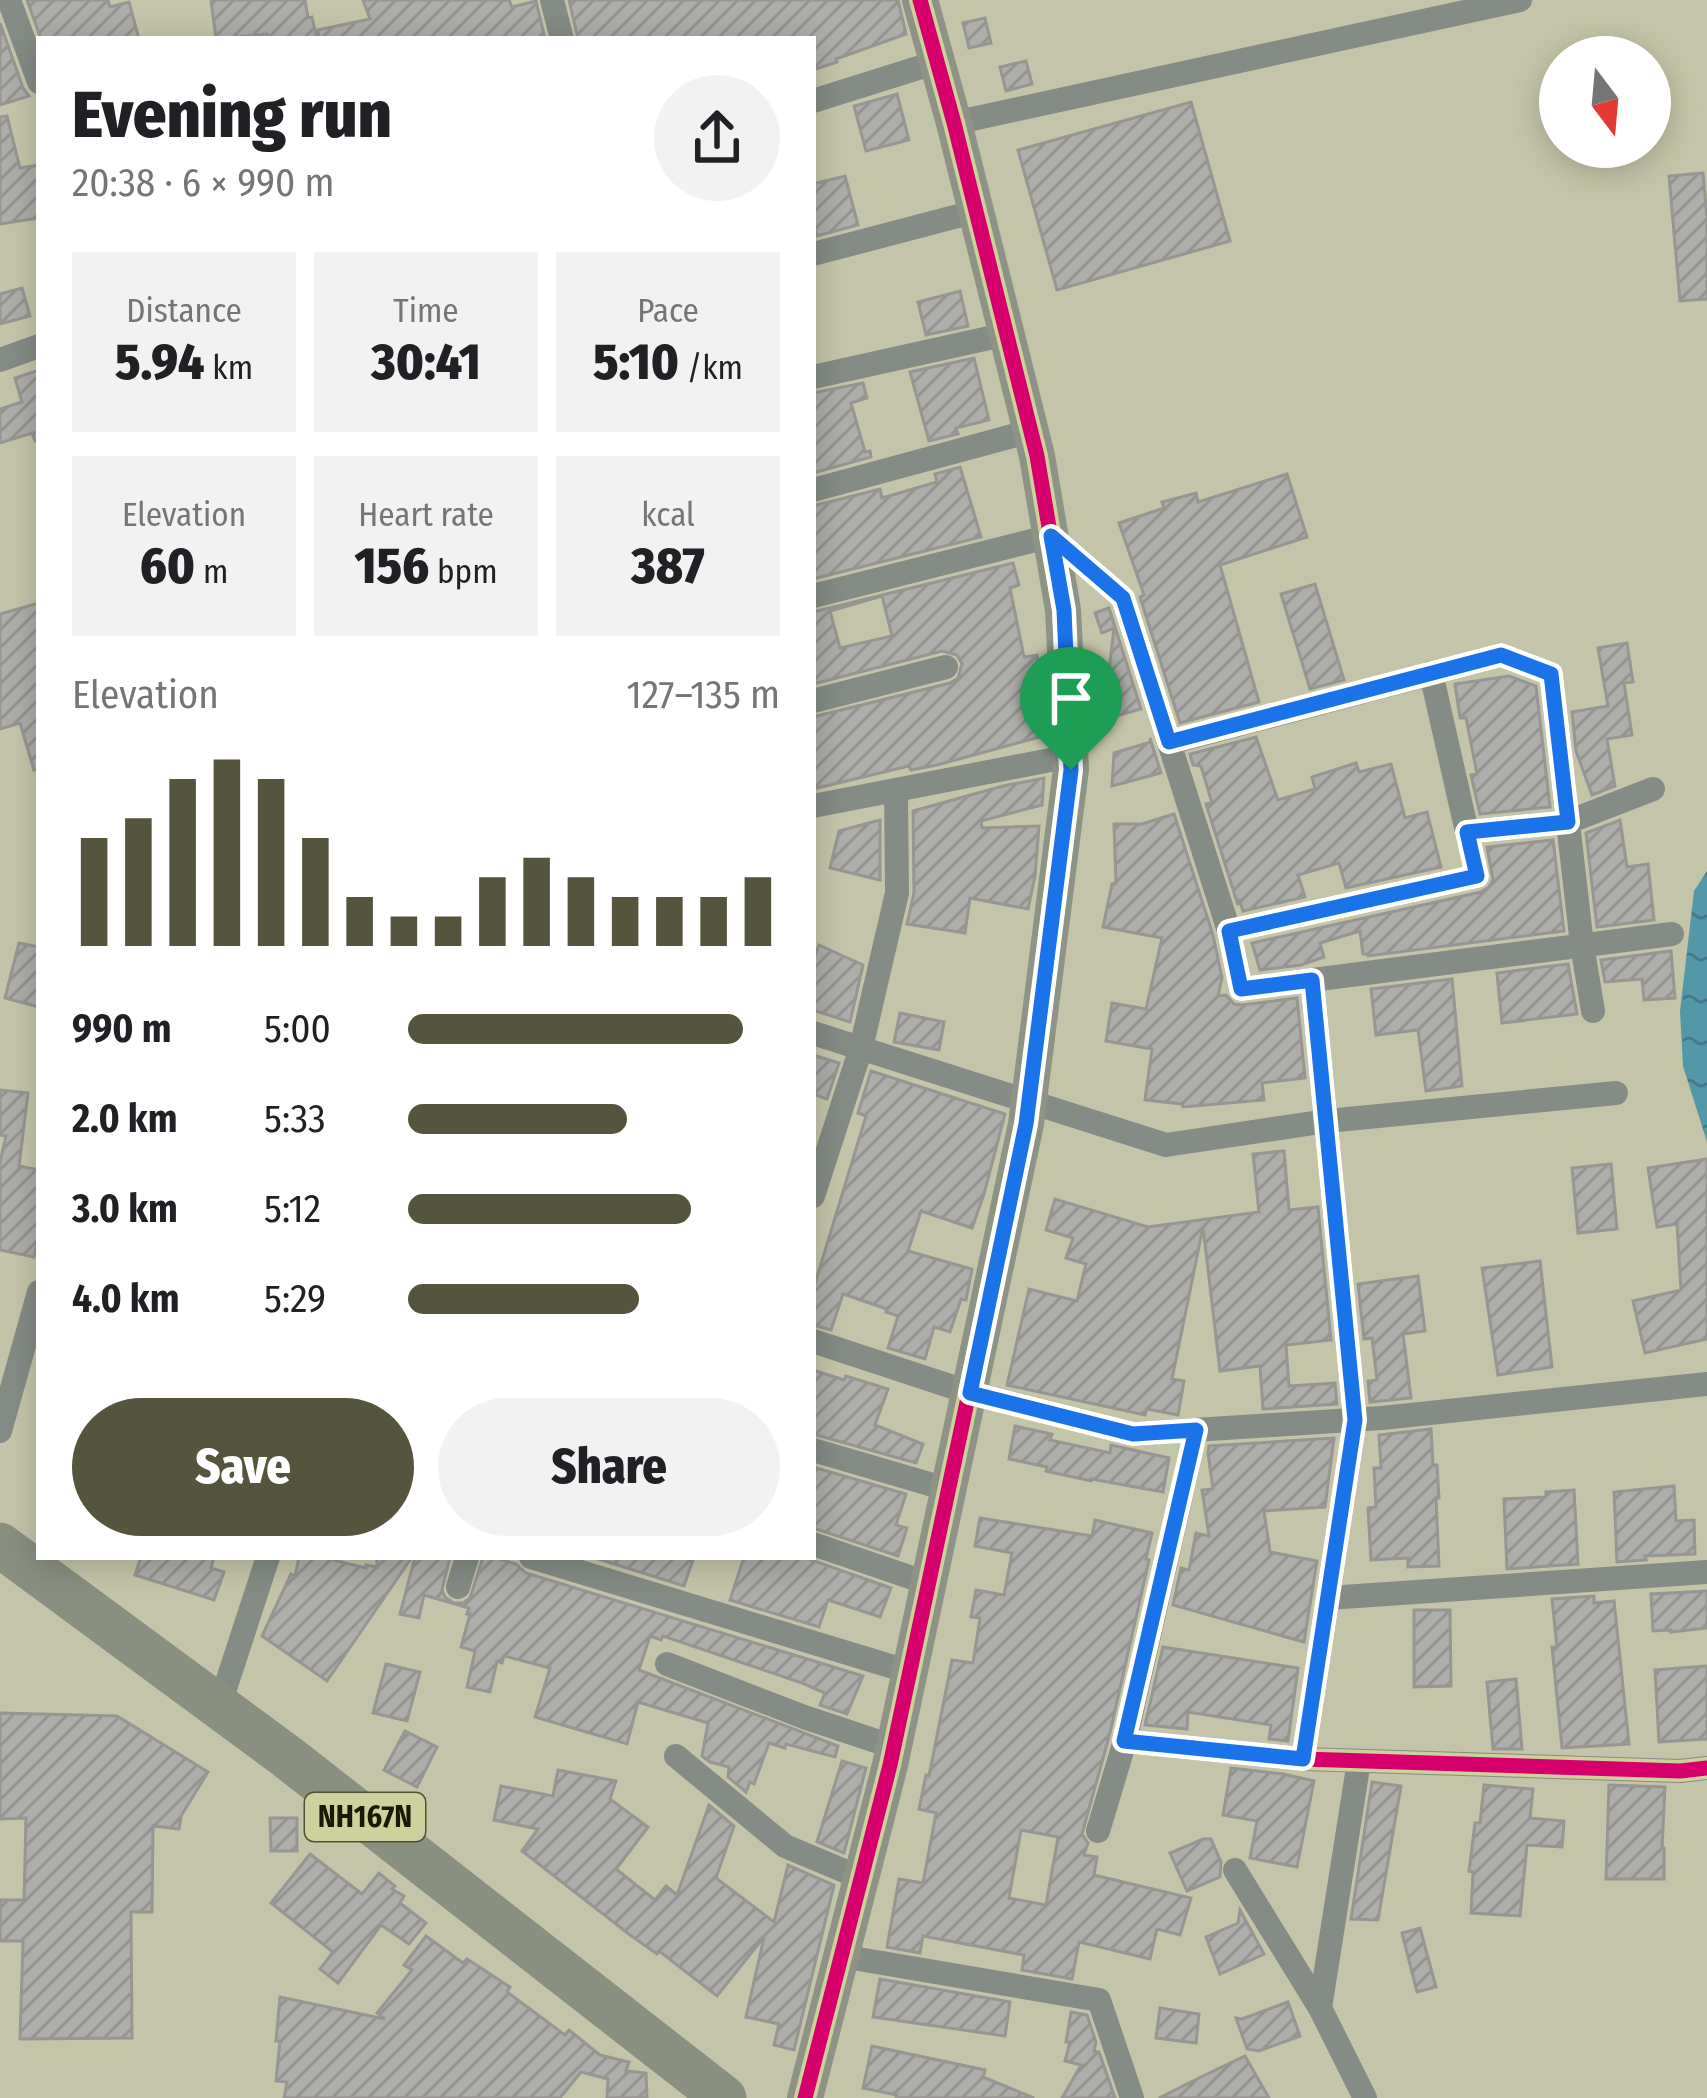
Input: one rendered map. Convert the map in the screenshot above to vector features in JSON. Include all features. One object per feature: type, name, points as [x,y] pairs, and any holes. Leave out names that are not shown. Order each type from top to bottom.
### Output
[{"type":"highway","name":"NH167N","points":[[0,1544],[220,1707],[724,2098]]},
{"type":"street","points":[[9,0],[36,74]]},
{"type":"street","points":[[552,0],[561,36]]},
{"type":"street","points":[[805,2098],[894,1747],[1029,1101],[1070,756],[1064,610],[1031,431],[920,0]]},
{"type":"street","points":[[955,123],[1520,0]]},
{"type":"street","points":[[816,99],[937,62]]},
{"type":"street","points":[[816,253],[977,212]]},
{"type":"street","points":[[816,376],[1006,334]]},
{"type":"street","points":[[0,360],[36,347]]},
{"type":"street","points":[[816,489],[1031,431]]},
{"type":"street","points":[[816,595],[1051,536]]},
{"type":"street","points":[[1051,536],[1123,598],[1229,931],[1241,989],[1672,934]]},
{"type":"street","points":[[1169,742],[1501,655],[1551,674],[1593,1011]]},
{"type":"street","points":[[816,699],[946,667]]},
{"type":"street","points":[[1229,931],[1477,876],[1431,674]]},
{"type":"street","points":[[816,805],[1070,756]]},
{"type":"street","points":[[1467,832],[1568,822],[1653,789]]},
{"type":"street","points":[[816,1187],[861,1048],[897,893],[896,790]]},
{"type":"street","points":[[1303,1759],[1355,1420],[1312,980]]},
{"type":"street","points":[[816,1034],[1166,1145],[1327,1121],[1616,1093]]},
{"type":"street","points":[[0,1431],[36,1303]]},
{"type":"street","points":[[816,1342],[970,1393],[1133,1434],[1355,1420],[1707,1384]]},
{"type":"street","points":[[1098,1831],[1124,1741],[1196,1430]]},
{"type":"street","points":[[816,1451],[950,1490]]},
{"type":"street","points":[[816,1545],[930,1584]]},
{"type":"street","points":[[220,1707],[267,1560]]},
{"type":"street","points":[[458,1586],[466,1560]]},
{"type":"street","points":[[541,1560],[910,1672]]},
{"type":"street","points":[[1328,1598],[1707,1572]]},
{"type":"street","points":[[667,1664],[804,1718],[894,1747]]},
{"type":"street","points":[[1124,1741],[1303,1759],[1680,1771],[1707,1768]]},
{"type":"street","points":[[676,1756],[784,1846],[861,1878]]},
{"type":"street","points":[[1320,2008],[1360,1761]]},
{"type":"street","points":[[1235,1870],[1320,2008],[1365,2098]]},
{"type":"street","points":[[842,1956],[1099,2000],[1132,2098]]},
{"type":"water","points":[[1707,871],[1707,1142],[1683,1066],[1680,1011],[1694,891]]},
{"type":"building","points":[[27,0],[108,0],[110,7],[129,2],[138,36],[40,36]]},
{"type":"building","points":[[211,0],[305,0],[316,36],[267,34],[216,36]]},
{"type":"building","points":[[363,0],[509,0],[512,7],[536,1],[544,36],[319,36],[318,30],[370,19]]},
{"type":"building","points":[[569,0],[898,0],[906,34],[816,69],[816,36],[577,36]]},
{"type":"building","points":[[985,18],[991,43],[969,48],[963,23]]},
{"type":"building","points":[[0,23],[29,96],[0,105]]},
{"type":"building","points":[[1026,61],[1032,84],[1006,91],[1000,67]]},
{"type":"building","points":[[897,94],[909,140],[866,151],[854,106]]},
{"type":"building","points":[[1191,102],[1230,241],[1057,290],[1018,150]]},
{"type":"building","points":[[7,116],[20,168],[36,165],[36,218],[0,224],[0,117]]},
{"type":"building","points":[[1703,173],[1707,299],[1680,301],[1669,176]]},
{"type":"building","points":[[845,176],[858,225],[817,236],[816,183]]},
{"type":"building","points":[[22,288],[30,316],[0,324],[0,294]]},
{"type":"building","points":[[960,291],[968,326],[926,335],[918,302]]},
{"type":"building","points":[[974,358],[989,420],[929,441],[910,372]]},
{"type":"building","points":[[36,371],[36,441],[32,433],[0,443],[0,409],[22,402],[15,378]]},
{"type":"building","points":[[863,383],[867,398],[851,403],[865,452],[870,451],[871,457],[816,472],[816,392]]},
{"type":"building","points":[[960,467],[981,537],[816,578],[816,505],[880,489],[882,498],[937,482],[935,474]]},
{"type":"building","points":[[1287,474],[1307,537],[1220,565],[1259,702],[1180,723],[1119,523],[1164,508],[1162,502],[1196,493],[1198,502]]},
{"type":"building","points":[[1013,563],[1019,585],[1010,588],[1024,657],[1037,655],[1047,735],[937,765],[911,770],[909,766],[816,788],[816,716],[950,683],[958,678],[962,664],[957,655],[942,651],[816,683],[816,611]],"holes":[[[882,596],[892,636],[840,648],[830,611]]]},
{"type":"building","points":[[1315,584],[1344,680],[1310,689],[1281,594]]},
{"type":"building","points":[[36,604],[36,770],[20,723],[0,729],[0,614]]},
{"type":"building","points":[[1109,608],[1141,709],[1116,716],[1117,708],[1104,712],[1114,628],[1102,633],[1095,613]]},
{"type":"building","points":[[1627,643],[1633,682],[1624,683],[1632,735],[1607,739],[1615,786],[1592,795],[1576,751],[1572,712],[1608,706],[1598,648]]},
{"type":"building","points":[[1509,676],[1536,686],[1550,807],[1480,814],[1471,775],[1477,774],[1455,684]]},
{"type":"building","points":[[1256,737],[1278,800],[1315,789],[1312,777],[1356,763],[1359,772],[1391,764],[1405,818],[1427,812],[1441,867],[1346,888],[1339,863],[1298,875],[1305,897],[1243,911],[1206,804],[1212,803],[1201,766],[1193,765],[1190,754]]},
{"type":"building","points":[[1150,738],[1161,773],[1112,786],[1114,753],[1151,742]]},
{"type":"building","points":[[1044,778],[1042,805],[981,821],[982,828],[1039,826],[1028,909],[970,898],[965,933],[907,924],[914,893],[913,811]]},
{"type":"building","points":[[1174,814],[1213,935],[1222,978],[1218,996],[1226,995],[1242,1005],[1297,998],[1305,1078],[1262,1083],[1264,1100],[1183,1107],[1145,1100],[1152,1049],[1106,1041],[1112,1003],[1146,1009],[1162,938],[1103,927],[1116,883],[1114,824],[1142,824]]},
{"type":"building","points":[[880,820],[880,880],[830,868],[839,831]]},
{"type":"building","points":[[1620,820],[1627,867],[1648,864],[1654,920],[1597,927],[1586,833]]},
{"type":"building","points":[[1553,840],[1564,931],[1368,956],[1363,954],[1360,931],[1320,943],[1324,957],[1260,970],[1252,943],[1481,892],[1493,880],[1487,847]]},
{"type":"building","points":[[19,943],[36,946],[36,1006],[5,998]]},
{"type":"building","points":[[819,945],[863,965],[850,1022],[816,1011]]},
{"type":"building","points":[[1671,951],[1675,998],[1644,1000],[1642,979],[1605,982],[1601,960]]},
{"type":"building","points":[[1568,964],[1577,1014],[1502,1023],[1497,973]]},
{"type":"building","points":[[1452,979],[1462,1086],[1426,1091],[1418,1030],[1376,1035],[1371,989]]},
{"type":"building","points":[[900,1013],[944,1022],[939,1050],[894,1042]]},
{"type":"building","points":[[816,1056],[839,1063],[827,1099],[816,1095]]},
{"type":"building","points":[[871,1071],[1005,1114],[972,1228],[921,1211],[908,1251],[972,1269],[966,1300],[961,1299],[950,1332],[934,1327],[925,1359],[888,1348],[898,1316],[843,1294],[831,1330],[816,1326],[816,1280],[866,1116],[858,1113]]},
{"type":"building","points":[[0,1090],[28,1093],[19,1166],[36,1169],[34,1257],[0,1250],[0,1162],[6,1136],[0,1135]]},
{"type":"building","points":[[1284,1151],[1289,1210],[1318,1207],[1331,1340],[1286,1345],[1289,1386],[1335,1383],[1337,1404],[1263,1409],[1260,1366],[1220,1371],[1203,1227],[1172,1379],[1184,1381],[1178,1415],[1147,1409],[1145,1415],[1007,1385],[1029,1289],[1077,1301],[1086,1264],[1066,1258],[1073,1238],[1046,1230],[1055,1199],[1148,1227],[1259,1212],[1253,1154]]},
{"type":"building","points":[[1707,1159],[1707,1339],[1645,1353],[1633,1301],[1681,1290],[1677,1224],[1657,1227],[1648,1168]]},
{"type":"building","points":[[1611,1164],[1617,1229],[1578,1233],[1572,1168]]},
{"type":"building","points":[[1540,1261],[1552,1367],[1498,1375],[1482,1268]]},
{"type":"building","points":[[1418,1276],[1425,1331],[1403,1334],[1411,1398],[1370,1402],[1368,1381],[1377,1380],[1372,1338],[1364,1339],[1358,1284]]},
{"type":"building","points":[[816,1371],[888,1389],[875,1425],[923,1444],[916,1463],[816,1435]]},
{"type":"building","points":[[1015,1426],[1052,1434],[1050,1440],[1110,1453],[1111,1445],[1169,1458],[1163,1492],[1091,1481],[1009,1459]]},
{"type":"building","points":[[1431,1429],[1439,1498],[1439,1566],[1408,1567],[1408,1558],[1371,1560],[1368,1508],[1376,1507],[1374,1468],[1381,1468],[1379,1435]]},
{"type":"building","points":[[1334,1438],[1325,1507],[1264,1511],[1270,1552],[1317,1561],[1304,1642],[1173,1605],[1181,1568],[1189,1570],[1196,1533],[1209,1536],[1202,1490],[1213,1489],[1209,1446]]},
{"type":"building","points":[[816,1468],[906,1494],[896,1525],[907,1528],[898,1556],[816,1529]]},
{"type":"building","points":[[1674,1486],[1676,1521],[1694,1520],[1695,1554],[1617,1562],[1614,1492]]},
{"type":"building","points":[[1574,1490],[1578,1564],[1507,1569],[1504,1499]]},
{"type":"building","points":[[980,1518],[1092,1536],[1095,1520],[1152,1533],[1109,1737],[1082,1834],[1088,1843],[1084,1855],[1097,1857],[1094,1875],[1191,1898],[1180,1935],[1157,1929],[1150,1959],[1079,1942],[1072,1979],[1022,1970],[1024,1955],[923,1936],[920,1953],[887,1947],[899,1879],[923,1883],[936,1813],[919,1809],[952,1660],[973,1663],[980,1618],[971,1617],[976,1590],[1004,1595],[1012,1553],[975,1546]],"holes":[[[1021,1830],[1058,1837],[1046,1905],[1009,1898]]]},
{"type":"building","points":[[140,1560],[213,1560],[211,1568],[224,1572],[214,1600],[135,1575]]},
{"type":"building","points":[[298,1560],[333,1560],[366,1568],[377,1567],[377,1560],[410,1560],[327,1681],[262,1636],[291,1574],[295,1576]]},
{"type":"building","points":[[414,1560],[449,1560],[442,1590],[454,1603],[463,1603],[470,1598],[482,1560],[503,1560],[526,1573],[863,1676],[847,1714],[820,1705],[825,1693],[802,1683],[663,1636],[661,1640],[650,1636],[639,1670],[838,1746],[835,1757],[769,1743],[754,1784],[750,1782],[746,1792],[728,1777],[729,1767],[702,1756],[708,1723],[638,1702],[627,1744],[535,1717],[550,1668],[504,1656],[502,1663],[497,1661],[490,1692],[467,1687],[475,1651],[461,1647],[469,1608],[424,1595],[419,1618],[400,1614]]},
{"type":"building","points":[[602,1560],[693,1560],[684,1586]]},
{"type":"building","points":[[743,1560],[812,1560],[891,1588],[880,1617],[828,1600],[819,1627],[730,1600]]},
{"type":"building","points":[[1707,1591],[1707,1628],[1653,1631],[1651,1594]]},
{"type":"building","points":[[1594,1596],[1594,1603],[1614,1601],[1629,1744],[1562,1748],[1552,1599]]},
{"type":"building","points":[[1414,1610],[1450,1610],[1451,1686],[1414,1687]]},
{"type":"building","points":[[1163,1647],[1298,1668],[1288,1741],[1269,1739],[1271,1725],[1188,1712],[1187,1729],[1145,1725]]},
{"type":"building","points":[[386,1664],[420,1672],[407,1721],[373,1713]]},
{"type":"building","points":[[1707,1666],[1707,1739],[1659,1742],[1655,1670]]},
{"type":"building","points":[[1516,1679],[1522,1749],[1493,1749],[1487,1682]]},
{"type":"building","points":[[0,1713],[117,1716],[208,1772],[181,1816],[179,1829],[153,1826],[152,1912],[131,1912],[132,2038],[20,2039],[23,1941],[0,1941],[0,1900],[24,1900],[26,1818],[0,1819]]},
{"type":"building","points":[[405,1731],[437,1747],[417,1787],[384,1770]]},
{"type":"building","points":[[842,1761],[866,1768],[844,1853],[817,1842]]},
{"type":"building","points":[[1231,1768],[1314,1781],[1297,1867],[1250,1858],[1257,1821],[1223,1815]]},
{"type":"building","points":[[558,1770],[616,1781],[610,1799],[648,1827],[616,1869],[655,1900],[666,1886],[677,1895],[709,1805],[734,1826],[716,1878],[774,1922],[788,1865],[834,1885],[794,2050],[774,2045],[779,2024],[746,2017],[764,1937],[717,1996],[522,1851],[538,1829],[494,1820],[501,1786],[553,1796]]},
{"type":"building","points":[[1372,1782],[1401,1786],[1378,1920],[1351,1919]]},
{"type":"building","points":[[1484,1785],[1533,1789],[1530,1818],[1564,1821],[1562,1847],[1527,1845],[1520,1916],[1471,1913],[1473,1872],[1469,1871]]},
{"type":"building","points":[[1609,1785],[1665,1787],[1664,1879],[1606,1879]]},
{"type":"building","points":[[270,1818],[297,1818],[297,1851],[271,1851]]},
{"type":"building","points":[[1211,1839],[1221,1862],[1220,1877],[1187,1891],[1170,1853]]},
{"type":"building","points":[[310,1854],[362,1894],[379,1873],[404,1896],[400,1903],[426,1923],[409,1944],[381,1925],[338,1983],[320,1969],[333,1952],[271,1903]]},
{"type":"building","points":[[1240,1910],[1264,1954],[1220,1974],[1206,1937],[1238,1923]]},
{"type":"building","points":[[1420,1928],[1436,1987],[1417,1992],[1402,1933]]},
{"type":"building","points":[[426,1936],[463,1963],[467,1959],[510,1987],[507,1992],[565,2035],[569,2030],[600,2055],[629,2062],[626,2071],[646,2073],[647,2098],[607,2098],[608,2079],[581,2072],[560,2098],[284,2098],[287,2082],[276,2081],[280,1997],[385,2019],[377,2013],[412,1970],[404,1965]]},
{"type":"building","points":[[880,1979],[1010,2002],[1005,2036],[873,2017]]},
{"type":"building","points":[[1288,2002],[1300,2036],[1259,2051],[1247,2049],[1236,2018]]},
{"type":"building","points":[[1160,2008],[1199,2014],[1196,2043],[1156,2038]]},
{"type":"building","points":[[1071,2012],[1087,2015],[1096,2042],[1094,2051],[1099,2052],[1115,2098],[1062,2098],[1081,2065],[1065,2061]]},
{"type":"building","points":[[872,2046],[985,2070],[983,2077],[1034,2098],[896,2098],[863,2088]]},
{"type":"building","points":[[1245,2056],[1269,2098],[1159,2098],[1203,2076]]},
{"type":"cycle path","points":[[805,2098],[890,1765],[1026,1124],[1071,769],[1063,610],[1037,456],[920,0]]},
{"type":"cycle path","points":[[1312,980],[1355,1420],[1303,1759],[1680,1771],[1707,1768]]},
{"type":"route","points":[[1051,536],[1123,598],[1169,742],[1501,655],[1551,674],[1568,822],[1467,832],[1477,876],[1229,931],[1241,989],[1312,980],[1355,1420],[1303,1759],[1124,1741],[1196,1430],[1133,1434],[970,1393],[1026,1124],[1071,770],[1064,610],[1051,536]]}]
